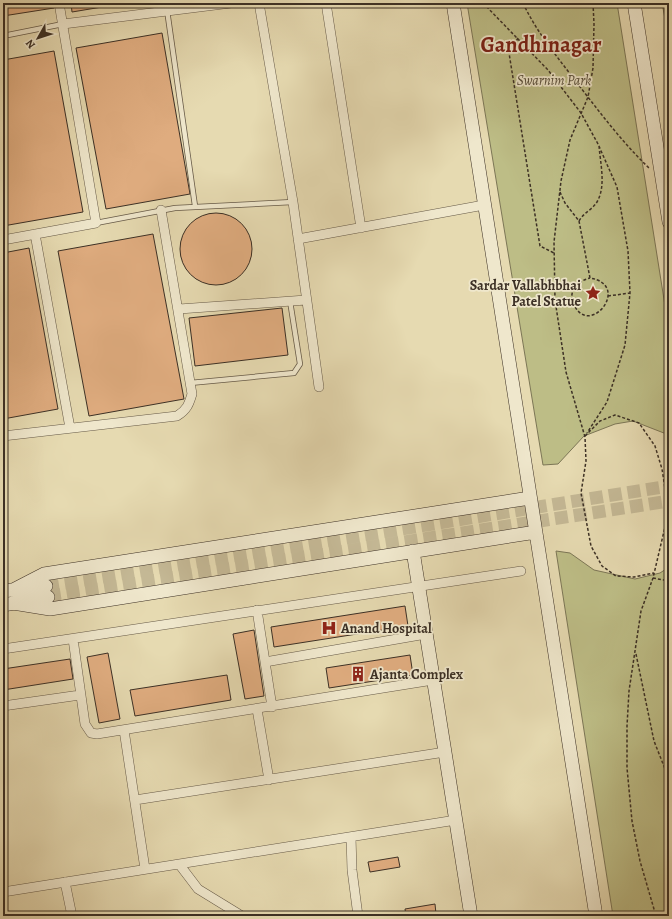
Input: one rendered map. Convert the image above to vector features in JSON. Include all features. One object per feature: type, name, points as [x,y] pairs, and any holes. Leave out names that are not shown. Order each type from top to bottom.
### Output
[{"type":"street","points":[[3,240],[96,223],[59,3]]},
{"type":"street","points":[[63,24],[166,7],[231,3]]},
{"type":"street","points":[[259,3],[293,202],[319,387]]},
{"type":"street","points":[[326,3],[361,228]]},
{"type":"street","points":[[453,3],[596,916]]},
{"type":"street","points":[[634,3],[669,222]]},
{"type":"street","points":[[298,238],[484,205]]},
{"type":"street","points":[[3,436],[177,416],[184,412],[189,404],[192,394],[179,309],[161,210]]},
{"type":"street","points":[[35,234],[70,428]]},
{"type":"street","points":[[179,309],[306,300]]},
{"type":"street","points":[[8,597],[44,574],[530,498]]},
{"type":"street","points":[[8,597],[50,609],[536,532]]},
{"type":"street","points":[[413,551],[471,916]]},
{"type":"street","points":[[3,649],[418,585],[521,571]]},
{"type":"street","points":[[8,597],[47,591]]},
{"type":"street","points":[[257,610],[272,707]]},
{"type":"street","points":[[265,662],[426,634]]},
{"type":"street","points":[[73,639],[85,724],[91,733],[97,734],[257,710],[433,680]]},
{"type":"street","points":[[3,706],[80,695]]},
{"type":"street","points":[[257,710],[268,780]]},
{"type":"street","points":[[124,730],[145,869]]},
{"type":"street","points":[[134,800],[445,752]]},
{"type":"street","points":[[3,892],[456,820]]},
{"type":"street","points":[[351,837],[355,916]]},
{"type":"street","points":[[179,864],[198,889],[242,916]]},
{"type":"street","points":[[65,882],[72,916]]},
{"type":"lane","points":[[166,7],[195,206]]},
{"type":"lane","points":[[3,36],[63,24]]},
{"type":"lane","points":[[96,223],[161,210],[195,206],[293,202]]},
{"type":"lane","points":[[190,383],[294,373],[300,364],[290,301]]},
{"type":"path","points":[[483,3],[519,38],[548,70],[581,113],[598,144],[616,187],[628,251],[630,293],[622,352],[607,402],[585,437]]},
{"type":"path","points":[[522,3],[532,23],[588,98],[628,147],[662,180]]},
{"type":"path","points":[[593,3],[594,24],[592,68],[588,98],[570,140],[560,192],[554,253],[554,300],[566,372],[585,437],[586,462],[581,493],[591,546],[602,566],[616,576],[634,577],[654,573]]},
{"type":"path","points":[[519,38],[509,52],[540,246],[554,253]]},
{"type":"path","points":[[579,220],[599,199],[601,171],[598,144]]},
{"type":"path","points":[[560,192],[566,203],[579,220],[590,278]]},
{"type":"path","points":[[590,278],[595,279],[604,286],[608,296],[606,306],[598,313],[592,315],[581,313],[577,310],[572,300],[572,294],[576,284],[582,280],[590,278]]},
{"type":"path","points":[[608,296],[630,293]]},
{"type":"path","points":[[554,300],[572,300]]},
{"type":"path","points":[[585,437],[600,421],[615,414],[639,423],[654,446],[662,469],[666,495],[665,527],[653,578],[641,611],[629,691],[627,768],[632,821],[640,860],[656,916]]},
{"type":"path","points":[[653,578],[669,581]]},
{"type":"path","points":[[635,650],[654,741],[669,779]]},
{"type":"green space","name":"Swarnim Park","points":[[467,3],[617,3],[669,331],[669,435],[633,421],[615,424],[584,436],[558,464],[543,465]]},
{"type":"green space","points":[[662,3],[669,3],[669,40]]},
{"type":"green space","points":[[556,551],[570,553],[594,570],[635,579],[660,573],[669,567],[669,916],[613,916]]},
{"type":"building","points":[[3,3],[53,3],[54,8],[3,16]]},
{"type":"building","points":[[71,3],[101,3],[102,7],[72,12]]},
{"type":"building","points":[[162,33],[190,194],[106,209],[76,48]]},
{"type":"building","points":[[54,51],[83,212],[3,226],[3,60]]},
{"type":"building","points":[[216,213],[236,219],[246,229],[252,249],[246,269],[236,279],[216,285],[196,279],[186,269],[180,249],[186,229],[196,219]]},
{"type":"building","points":[[153,234],[184,399],[89,416],[58,251]]},
{"type":"building","points":[[29,248],[58,409],[3,419],[3,253]]},
{"type":"building","points":[[282,308],[288,355],[195,366],[189,318]]},
{"type":"building","points":[[405,606],[408,626],[274,647],[271,627]]},
{"type":"building","points":[[254,630],[264,696],[245,699],[233,634]]},
{"type":"building","points":[[108,653],[120,719],[99,723],[87,657]]},
{"type":"building","points":[[410,655],[413,675],[329,688],[326,668]]},
{"type":"building","points":[[70,659],[73,679],[3,690],[3,669]]},
{"type":"building","points":[[227,675],[231,700],[135,716],[130,690]]},
{"type":"building","points":[[398,857],[400,867],[370,872],[368,862]]},
{"type":"building","points":[[435,904],[436,914],[406,916],[405,909]]},
{"type":"tunnel","points":[[46,586],[669,486]]},
{"type":"tunnel","points":[[48,597],[669,501]]},
{"type":"place","name":"Sardar Vallabhbhai Patel Statue","points":[[593,293]]},
{"type":"place","name":"Anand Hospital","points":[[329,628]]},
{"type":"place","name":"Ajanta Complex","points":[[358,674]]},
{"type":"district","name":"Gandhinagar","points":[[541,44]]}]
